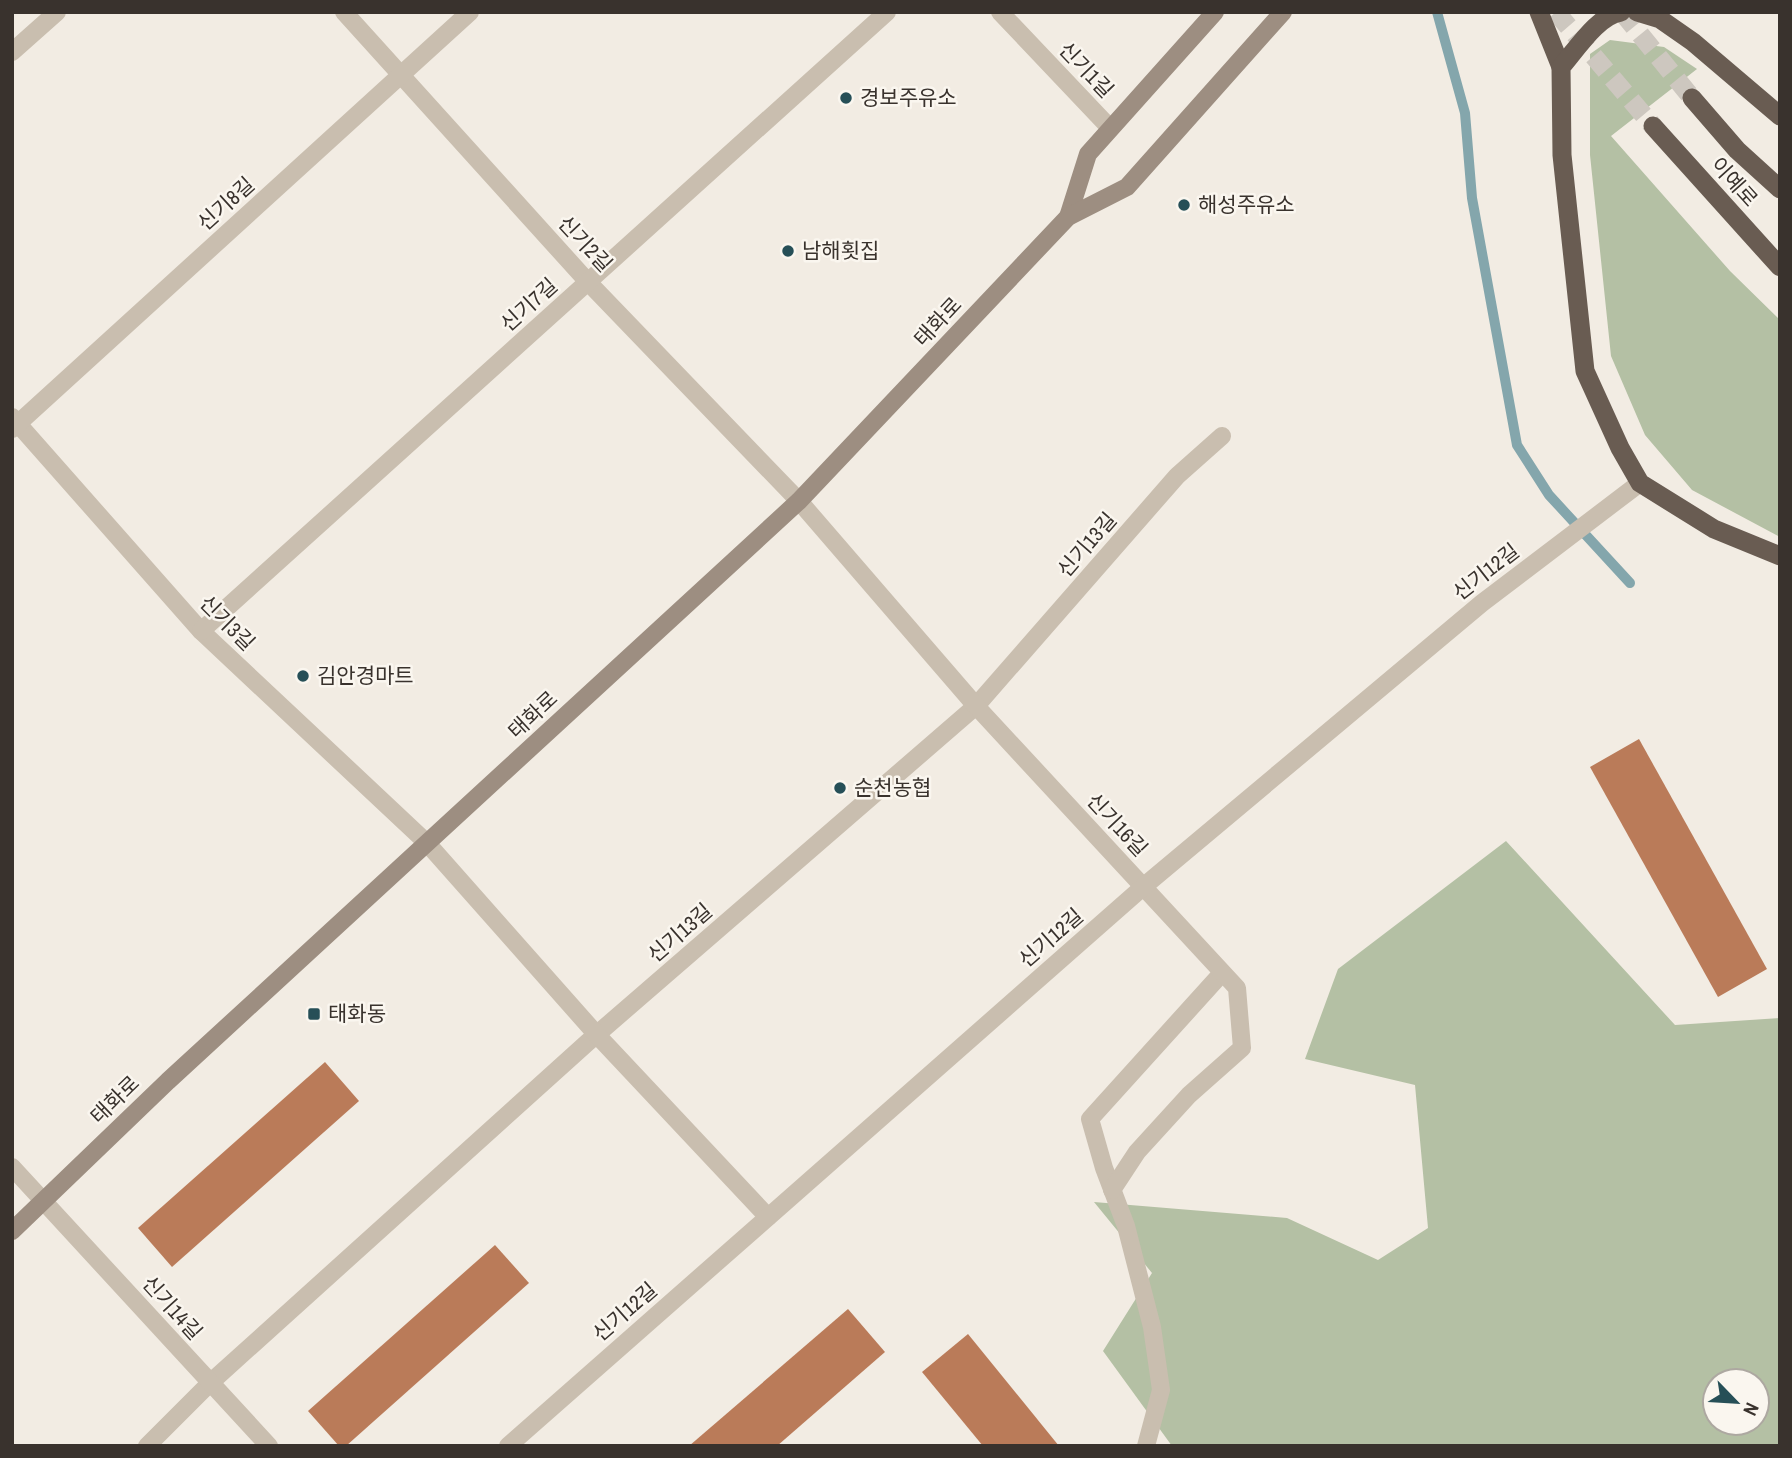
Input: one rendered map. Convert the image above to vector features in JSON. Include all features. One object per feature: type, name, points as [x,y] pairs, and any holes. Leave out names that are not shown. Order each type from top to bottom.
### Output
[{"type":"highway","points":[[1539,12],[1561,67],[1562,155],[1585,371],[1620,448],[1640,483],[1714,529],[1780,556]]},
{"type":"highway","points":[[1561,67],[1601,22],[1611,13],[1621,12]]},
{"type":"highway","points":[[1637,12],[1658,16],[1729,70],[1780,116]]},
{"type":"highway","name":"이예로","points":[[1692,98],[1737,150],[1780,190]]},
{"type":"highway","name":"이예로","points":[[1653,127],[1780,267]]},
{"type":"main road","name":"태화로","points":[[1069,217],[1088,154],[1215,12]]},
{"type":"main road","name":"태화로","points":[[12,1231],[168,1081],[799,501],[1069,217],[1127,187],[1283,12]]},
{"type":"street","points":[[12,52],[57,12]]},
{"type":"street","name":"신기2길","points":[[344,12],[588,282],[799,501]]},
{"type":"street","name":"신기8길","points":[[14,423],[470,12]]},
{"type":"street","name":"신기7길","points":[[201,631],[887,12]]},
{"type":"street","name":"신기1길","points":[[1000,12],[1110,128]]},
{"type":"street","name":"신기3길","points":[[14,423],[201,631],[427,843],[597,1035],[768,1217]]},
{"type":"street","name":"신기13길","points":[[147,1446],[210,1383],[597,1035],[976,706],[1177,476],[1222,436]]},
{"type":"street","name":"신기12길","points":[[508,1446],[1143,887],[1472,612],[1640,483]]},
{"type":"street","name":"신기16길","points":[[799,501],[976,706],[1237,988],[1242,1048],[1189,1095],[1137,1152],[1112,1189]]},
{"type":"street","points":[[1146,1446],[1161,1390],[1152,1327],[1126,1226],[1090,1119],[1223,973]]},
{"type":"street","name":"신기14길","points":[[12,1167],[268,1446]]},
{"type":"green space","points":[[1610,40],[1664,47],[1697,69],[1611,136],[1730,271],[1780,320],[1780,537],[1692,490],[1645,435],[1611,356],[1590,155],[1590,54]]},
{"type":"green space","points":[[1506,841],[1675,1025],[1780,1018],[1780,1446],[1172,1446],[1103,1351],[1152,1273],[1094,1202],[1287,1218],[1378,1260],[1428,1228],[1415,1085],[1305,1059],[1338,969]]},
{"type":"building","points":[[1639,739],[1767,969],[1718,997],[1590,767]]},
{"type":"building","points":[[325,1062],[359,1101],[172,1267],[138,1228]]},
{"type":"building","points":[[495,1245],[529,1283],[346,1446],[339,1446],[308,1411]]},
{"type":"building","points":[[848,1309],[885,1352],[777,1446],[689,1446]]},
{"type":"building","points":[[968,1334],[1059,1446],[983,1446],[922,1372]]},
{"type":"waterway","points":[[1437,12],[1465,113],[1472,198],[1517,445],[1549,495],[1630,583]]},
{"type":"tunnel","points":[[1556,12],[1653,126]]},
{"type":"tunnel","points":[[1622,12],[1692,98]]},
{"type":"place","name":"경보주유소","points":[[846,98]]},
{"type":"place","name":"해성주유소","points":[[1184,205]]},
{"type":"place","name":"남해횟집","points":[[788,251]]},
{"type":"place","name":"김안경마트","points":[[303,676]]},
{"type":"place","name":"순천농협","points":[[840,788]]},
{"type":"place","name":"태화동","points":[[314,1014]]}]
